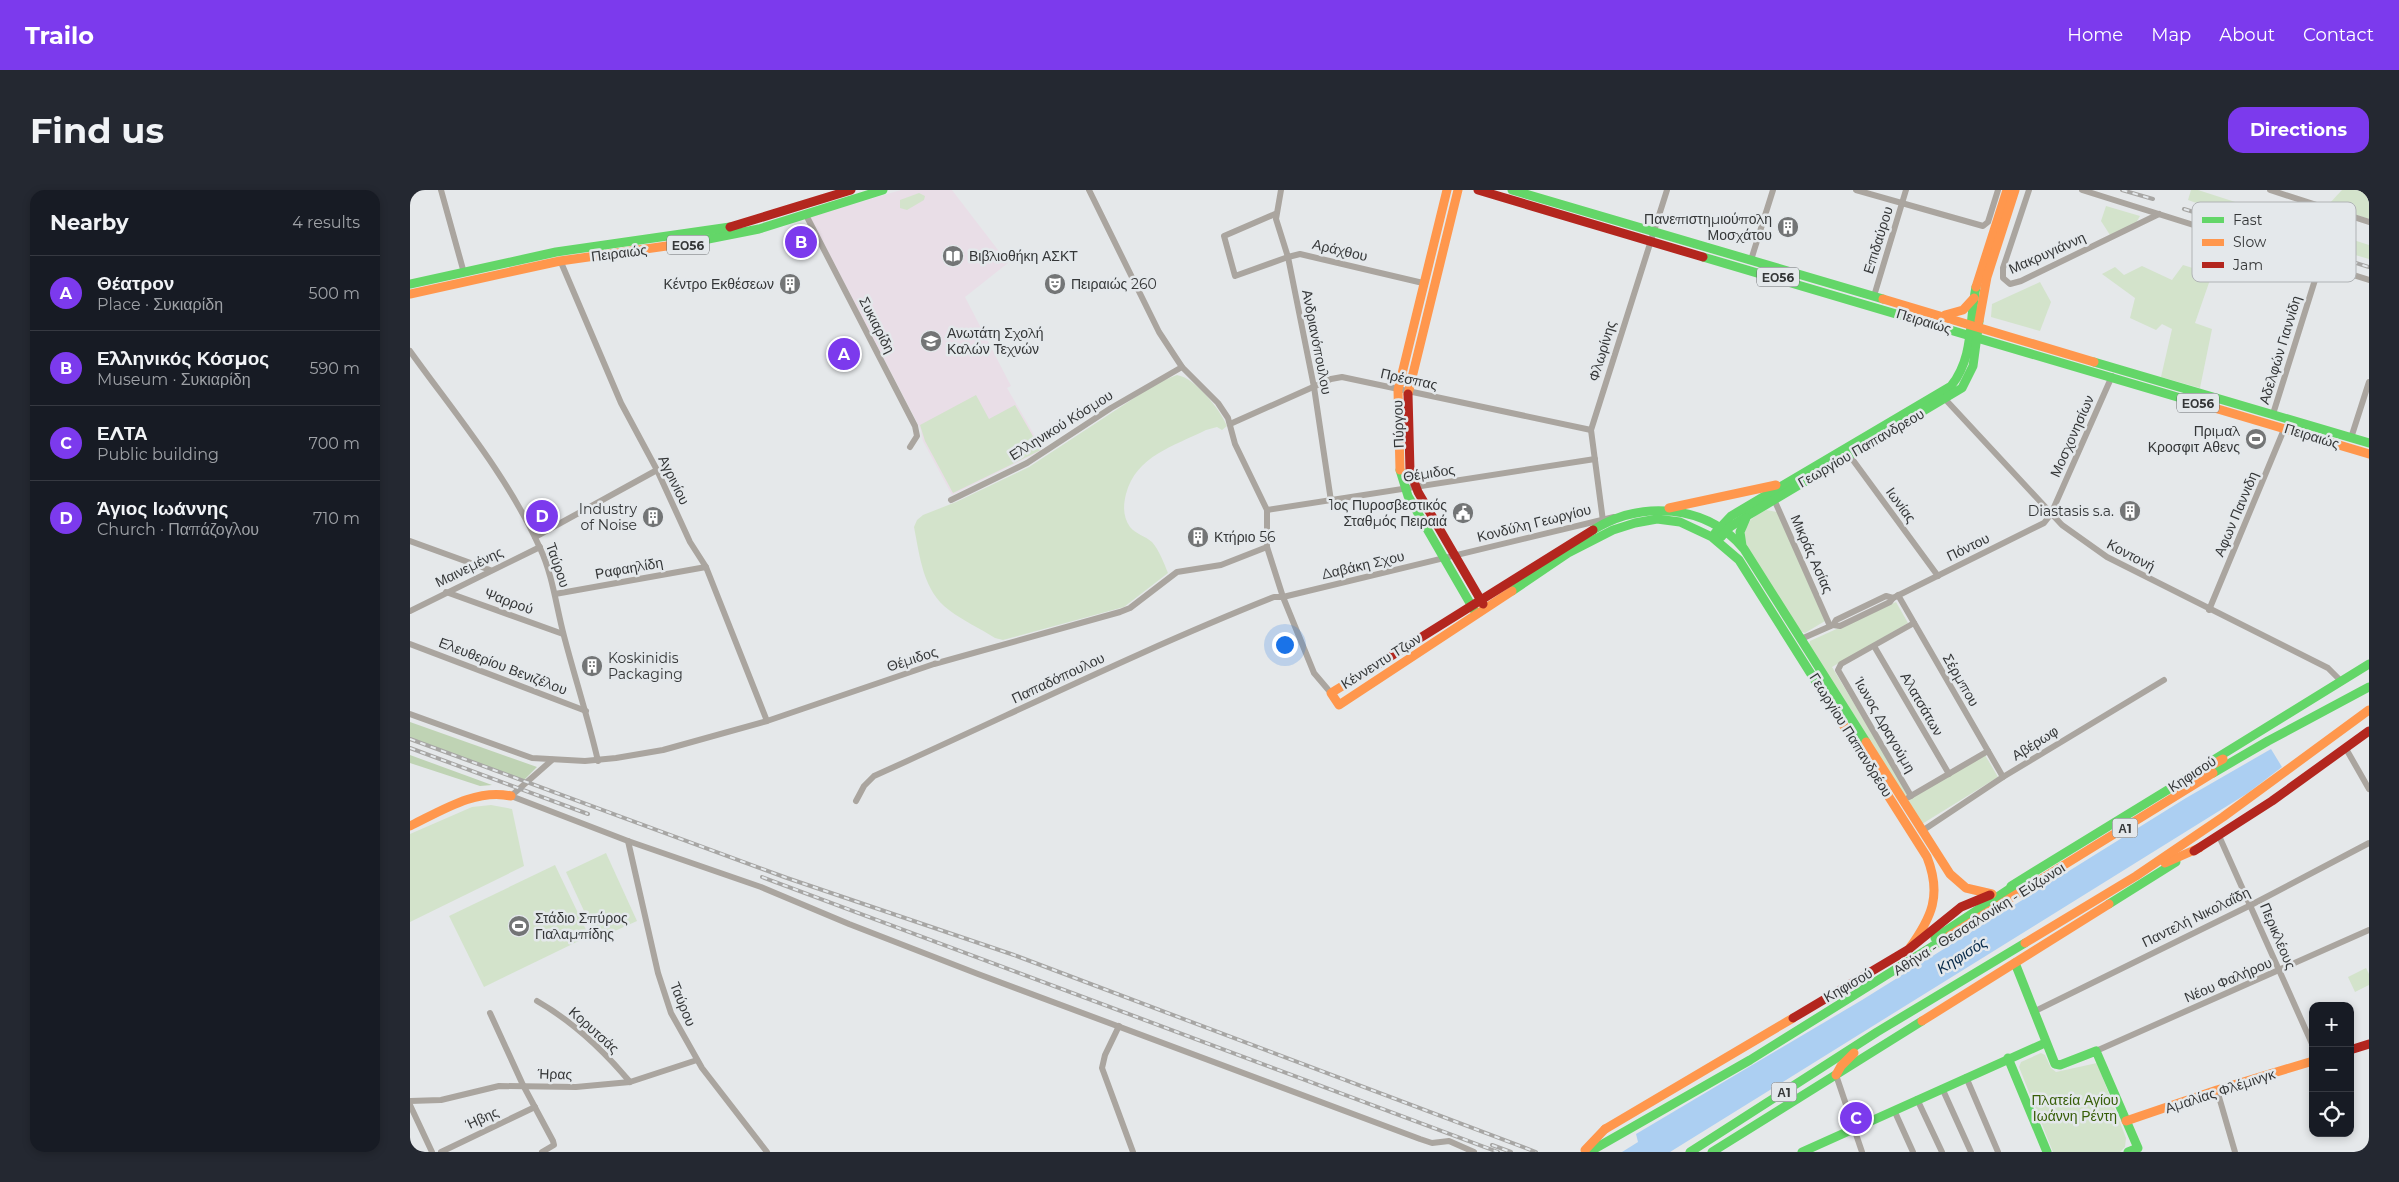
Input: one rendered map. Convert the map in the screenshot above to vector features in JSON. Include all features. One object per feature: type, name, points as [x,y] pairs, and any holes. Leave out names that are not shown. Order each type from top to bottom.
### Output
[{"type":"main road","name":"Πειραιώς","points":[[410,284],[556,252],[729,227],[851,190]]},
{"type":"main road","name":"Πειραιώς","points":[[410,294],[560,261],[713,240],[759,229],[882,190]]},
{"type":"main road","name":"Πύργου","points":[[1447,190],[1398,390],[1400,472],[1405,489],[1449,557],[1486,609]]},
{"type":"main road","name":"Πύργου","points":[[1458,190],[1408,392],[1410,471],[1416,488],[1477,614]]},
{"type":"main road","name":"Πειραιώς","points":[[1478,190],[1751,260],[2369,443]]},
{"type":"main road","name":"Πειραιώς","points":[[1512,190],[1652,236],[1974,336],[2369,454]]},
{"type":"main road","points":[[1974,336],[1982,299],[1983,278],[2007,190]]},
{"type":"main road","points":[[1942,316],[1964,310],[1974,298],[2015,190]]},
{"type":"main road","points":[[1974,298],[1976,326]]},
{"type":"main road","name":"Γεωργίου Παπανδρεου","points":[[1722,530],[1746,516],[1772,496],[1785,483],[1847,452],[1962,388],[1967,380],[1974,336]]},
{"type":"main road","name":"Γεωργίου Παπανδρεου","points":[[1715,538],[1731,516],[1772,496],[1847,452],[1951,386],[1960,375],[1974,336]]},
{"type":"main road","points":[[1664,509],[1785,483]]},
{"type":"main road","name":"Κέννεντυ Τζων","points":[[1715,538],[1686,525],[1664,519],[1628,525],[1590,542],[1339,705],[1331,693],[1603,522],[1626,515],[1664,509],[1690,514],[1722,530]]},
{"type":"main road","points":[[1742,546],[1740,532],[1746,516]]},
{"type":"main road","name":"Γεωργίου Παπανδρέου","points":[[1722,530],[1742,546],[1954,880],[1966,888],[1992,894]]},
{"type":"main road","name":"Γεωργίου Παπανδρέου","points":[[1715,538],[1739,560],[1749,573],[1931,865],[1935,888],[1932,914],[1909,949]]},
{"type":"main road","name":"Κηφισού","points":[[1584,1152],[1605,1129],[1909,949],[1961,907],[2017,884],[2369,664]]},
{"type":"main road","points":[[2342,682],[2369,670]]},
{"type":"main road","name":"Αθήνα - Θεσσαλονίκη - Εύζωνοι","points":[[1589,1152],[1750,1060],[2174,797],[2268,741],[2369,687]]},
{"type":"main road","name":"Α1","points":[[1690,1152],[1877,1032],[2136,876],[2287,772],[2369,710]]},
{"type":"main road","points":[[1712,1152],[2219,836],[2272,801],[2369,731]]},
{"type":"main road","points":[[2188,778],[2249,746],[2268,741]]},
{"type":"main road","points":[[410,826],[474,798],[499,793],[511,796]]},
{"type":"main road","points":[[2136,876],[2199,848]]},
{"type":"main road","points":[[1904,966],[1938,936],[2017,884]]},
{"type":"main road","points":[[2015,963],[2053,1061],[2058,1065],[2096,1051],[2138,1148],[2128,1152]]},
{"type":"main road","points":[[1836,1075],[1844,1062],[1877,1032]]},
{"type":"main road","points":[[1802,1152],[2045,1043]]},
{"type":"main road","points":[[2354,1049],[2369,1044]]},
{"type":"main road","points":[[2008,1058],[2047,1152]]},
{"type":"main road","name":"Αμαλίας Φλέμινγκ","points":[[2126,1122],[2309,1061]]},
{"type":"street","points":[[441,190],[464,273]]},
{"type":"street","points":[[1089,190],[1153,322],[1182,367],[1218,403],[1230,424],[1234,444],[1267,510],[1267,547],[1283,597],[1311,668],[1320,682],[1331,693]]},
{"type":"street","name":"Ανδριανόπουλου","points":[[1281,190],[1276,214],[1288,256],[1314,387],[1331,501]]},
{"type":"street","name":"Φλωρίνης","points":[[1603,522],[1592,430],[1667,190]]},
{"type":"street","points":[[1751,260],[1773,190]]},
{"type":"street","points":[[1856,190],[1980,226],[1987,224],[1998,190]]},
{"type":"street","name":"Επιδαύρου","points":[[1874,296],[1906,190]]},
{"type":"street","name":"Μακρυγιάννη","points":[[2029,190],[2003,268],[2003,278],[2010,284],[2021,282],[2159,214]]},
{"type":"street","points":[[2082,190],[2192,224]]},
{"type":"street","points":[[2270,190],[2287,192],[2314,202]]},
{"type":"street","name":"Αράχθου","points":[[1276,214],[1224,236],[1235,276],[1288,256],[1300,254],[1424,283]]},
{"type":"street","name":"Συκιαρίδη","points":[[806,215],[915,426],[917,436],[910,448]]},
{"type":"street","points":[[2356,217],[2369,222]]},
{"type":"street","name":"Αγρινίου","points":[[556,252],[621,403],[657,470],[690,542],[706,567],[767,721]]},
{"type":"street","points":[[2356,276],[2369,280]]},
{"type":"street","name":"Αδελφών Γιαννίδη","points":[[2273,414],[2314,282]]},
{"type":"street","name":"Ταύρου","points":[[410,351],[485,452],[540,547],[555,594],[563,634],[586,711],[598,760]]},
{"type":"street","name":"Ελληνικού Κόσμου","points":[[951,500],[1027,463],[1111,408],[1182,367]]},
{"type":"street","name":"Μοσχονησίων","points":[[2051,514],[2116,368]]},
{"type":"street","name":"Πρέσπας","points":[[1230,424],[1331,379],[1342,377],[1592,430]]},
{"type":"street","points":[[2352,438],[2369,382]]},
{"type":"street","name":"Κοντονή","points":[[1945,399],[2051,514],[2075,536],[2098,552],[2209,610],[2328,668],[2342,682]]},
{"type":"street","name":"Αφων Παννιδη","points":[[2209,610],[2288,419]]},
{"type":"street","name":"Ιωνίας","points":[[1847,452],[1938,576]]},
{"type":"street","name":"Θέμιδος","points":[[1267,510],[1595,459]]},
{"type":"street","points":[[535,537],[657,470]]},
{"type":"street","name":"Μικράς Ασίας","points":[[1772,496],[1832,625]]},
{"type":"street","name":"Πόντου","points":[[1801,639],[1832,625],[1836,620],[1886,596],[1895,597],[2039,526],[2051,514]]},
{"type":"street","name":"Κονδύλη Γεωργίου","points":[[1449,557],[1603,522]]},
{"type":"street","points":[[410,541],[490,570]]},
{"type":"street","name":"Μαινεμένης","points":[[410,611],[540,547]]},
{"type":"street","name":"Θέμιδος","points":[[410,714],[521,756],[552,760],[598,760],[663,750],[767,721],[934,664],[1120,612],[1130,608],[1177,572],[1222,565],[1267,547]]},
{"type":"street","name":"Δαβάκη Σχου","points":[[1283,597],[1449,557]]},
{"type":"street","name":"Ραφαηλίδη","points":[[555,594],[706,567]]},
{"type":"street","name":"Ψαρρού","points":[[446,592],[563,634]]},
{"type":"street","name":"Παπαδόπουλου","points":[[856,801],[864,786],[874,776],[1182,634],[1274,597],[1283,597]]},
{"type":"street","name":"Σέρμπου","points":[[1895,597],[1914,623],[2003,777]]},
{"type":"street","points":[[1874,646],[1914,623]]},
{"type":"street","name":"Ελευθερίου Βενιζέλου","points":[[410,644],[586,711]]},
{"type":"street","name":"Ίωνος Δραγούμη","points":[[1874,646],[1839,668],[1839,672],[1912,796]]},
{"type":"street","name":"Αλατσάτων","points":[[1874,646],[1948,774]]},
{"type":"street","name":"Αβέρωφ","points":[[1922,831],[2003,777],[2164,680]]},
{"type":"street","points":[[2345,747],[2369,789]]},
{"type":"street","points":[[1903,801],[1988,751]]},
{"type":"street","points":[[552,760],[511,796],[628,842],[761,887],[866,931],[1420,1140],[1432,1143],[1449,1141],[1474,1152]]},
{"type":"street","name":"Περικλέους","points":[[2219,836],[2309,1037]]},
{"type":"street","name":"Ταύρου","points":[[628,842],[661,984],[674,1018],[697,1060],[767,1152]]},
{"type":"street","name":"Παντελή Νικολαΐδη","points":[[2033,1012],[2251,905],[2369,843]]},
{"type":"street","name":"Νέου Φαλήρου","points":[[2096,1051],[2280,972],[2369,930]]},
{"type":"street","name":"Κορυτσάς","points":[[537,1000],[549,1007],[588,1039],[630,1082]]},
{"type":"street","points":[[490,1013],[523,1085],[554,1145],[542,1152]]},
{"type":"street","points":[[1119,1026],[1105,1055],[1102,1068],[1133,1152]]},
{"type":"street","name":"Ήρας","points":[[410,1101],[441,1100],[487,1088],[523,1085],[576,1087],[630,1082],[697,1060]]},
{"type":"street","points":[[1836,1075],[1862,1152]]},
{"type":"street","points":[[1966,1077],[1998,1152]]},
{"type":"street","points":[[1942,1088],[1971,1152]]},
{"type":"street","points":[[2218,1090],[2235,1152]]},
{"type":"street","points":[[1917,1100],[1942,1152]]},
{"type":"street","points":[[410,1105],[432,1152]]},
{"type":"street","name":"Ήβης","points":[[441,1152],[535,1107]]},
{"type":"street","points":[[1894,1110],[1913,1152]]},
{"type":"shaded area","name":"Ανωτάτη Σχολή Καλών Τεχνών","points":[[901,190],[952,190],[1008,263],[965,297],[1011,386],[1007,388],[1043,450],[952,495],[923,441],[921,430],[810,217]]},
{"type":"green space","points":[[2191,190],[2198,190],[2235,202],[2194,202],[2188,200]]},
{"type":"green space","points":[[2342,190],[2369,190],[2369,219],[2356,215],[2356,202],[2331,202]]},
{"type":"green space","points":[[919,193],[925,196],[924,200],[907,210],[900,208],[900,200]]},
{"type":"green space","points":[[2106,206],[2140,216],[2136,223],[2110,235],[2101,221]]},
{"type":"green space","points":[[2356,241],[2369,245],[2369,259],[2356,255]]},
{"type":"green space","points":[[2183,265],[2192,268],[2192,282],[2209,282],[2195,323],[2212,329],[2200,388],[2161,377],[2172,329],[2162,324],[2156,330],[2130,318],[2135,298],[2102,274],[2115,267],[2124,275],[2142,266],[2172,280]]},
{"type":"green space","points":[[2040,282],[2051,302],[2040,331],[1991,317],[1992,304]]},
{"type":"green space","points":[[1177,375],[1184,377],[1206,395],[1219,411],[1227,426],[1222,430],[1217,427],[1206,430],[1169,447],[1147,461],[1131,481],[1124,503],[1126,519],[1132,529],[1155,545],[1168,573],[1124,607],[1003,640],[995,638],[960,618],[940,602],[933,593],[924,573],[914,527],[917,520],[923,515],[956,502],[1029,467],[1157,383]]},
{"type":"green space","points":[[976,395],[989,419],[1015,405],[1041,450],[953,493],[925,441],[920,425]]},
{"type":"green space","points":[[1766,510],[1777,512],[1825,621],[1805,633],[1800,631],[1746,546],[1745,533],[1748,524]]},
{"type":"green space","points":[[1896,602],[1908,623],[1832,667],[1911,798],[1985,755],[1998,777],[1922,824],[1809,645],[1810,641]]},
{"type":"green space","points":[[410,722],[537,767],[524,780],[410,738]]},
{"type":"green space","points":[[410,755],[492,785],[480,786],[410,763]]},
{"type":"green space","points":[[491,805],[512,809],[524,866],[410,922],[410,834],[472,807]]},
{"type":"green space","points":[[606,853],[637,921],[597,939],[566,872]]},
{"type":"green space","name":"Στάδιο Σπύρος Γιαλαμπίδης","points":[[555,865],[589,936],[484,987],[449,916]]},
{"type":"green space","points":[[2366,968],[2369,974],[2369,985],[2355,992],[2348,977]]},
{"type":"green space","name":"Πλατεία Αγίου Ιωάννη Ρέντη","points":[[2041,1053],[2045,1055],[2051,1068],[2056,1072],[2097,1063],[2126,1138],[2125,1147],[2120,1152],[2053,1152],[2019,1067],[2021,1062]]},
{"type":"water","name":"Κηφισός","points":[[2271,749],[2282,767],[2248,793],[1670,1152],[1622,1152],[1638,1142],[1636,1134],[1862,1000],[2186,798]]},
{"type":"railway","points":[[2122,190],[2153,199]]},
{"type":"railway","points":[[2184,209],[2192,212]]},
{"type":"railway","points":[[2356,263],[2369,267]]},
{"type":"railway","points":[[410,739],[787,878],[1014,955],[1536,1152]]},
{"type":"railway","points":[[410,748],[588,814]]},
{"type":"railway","points":[[762,877],[1498,1152]]},
{"type":"railway","points":[[1492,1145],[1511,1152]]},
{"type":"traffic: fast","points":[[688,243],[759,229],[883,190]]},
{"type":"traffic: fast","points":[[1512,190],[1883,299]]},
{"type":"traffic: fast","points":[[410,284],[556,252],[730,227]]},
{"type":"traffic: fast","points":[[1703,257],[2201,404]]},
{"type":"traffic: fast","points":[[1715,533],[1731,516],[1951,386],[1964,364],[1970,339],[1976,287]]},
{"type":"traffic: fast","points":[[1721,537],[1730,527],[1747,516],[1962,388],[1973,366],[1979,321]]},
{"type":"traffic: fast","points":[[2094,362],[2369,443]]},
{"type":"traffic: fast","points":[[1400,470],[1408,496],[1474,610]]},
{"type":"traffic: fast","points":[[1593,530],[1612,520],[1631,514],[1672,511],[1692,515],[1711,523],[1729,534],[1744,549],[1866,742]]},
{"type":"traffic: fast","points":[[1742,546],[1740,532],[1746,518]]},
{"type":"traffic: fast","points":[[1512,591],[1568,553],[1613,530],[1657,519],[1680,522],[1712,537],[1739,560],[1823,693]]},
{"type":"traffic: fast","points":[[2215,759],[2369,664]]},
{"type":"traffic: fast","points":[[2213,773],[2369,687]]},
{"type":"traffic: fast","points":[[2011,886],[2192,775]]},
{"type":"traffic: fast","points":[[2109,904],[2176,862]]},
{"type":"traffic: fast","points":[[1935,938],[2017,884]]},
{"type":"traffic: fast","points":[[1589,1152],[1750,1060],[1949,936]]},
{"type":"traffic: fast","points":[[1690,1152],[1877,1032],[2025,943]]},
{"type":"traffic: fast","points":[[2015,963],[2055,1064],[2060,1065],[2096,1051],[2138,1148],[2128,1152]]},
{"type":"traffic: fast","points":[[1712,1152],[1922,1021]]},
{"type":"traffic: fast","points":[[1802,1152],[2045,1043]]},
{"type":"traffic: fast","points":[[2008,1058],[2047,1152]]},
{"type":"traffic: slow","points":[[1400,470],[1398,390],[1447,190]]},
{"type":"traffic: slow","points":[[1408,394],[1458,190]]},
{"type":"traffic: slow","points":[[1976,287],[2007,190]]},
{"type":"traffic: slow","points":[[1979,321],[1987,277],[2015,190]]},
{"type":"traffic: slow","points":[[410,294],[560,261],[688,243]]},
{"type":"traffic: slow","points":[[1945,315],[1963,310],[1974,298]]},
{"type":"traffic: slow","points":[[1883,299],[2094,362]]},
{"type":"traffic: slow","points":[[2201,404],[2369,454]]},
{"type":"traffic: slow","points":[[1669,508],[1776,485]]},
{"type":"traffic: slow","points":[[1380,663],[1331,693],[1339,705],[1512,591]]},
{"type":"traffic: slow","points":[[1823,693],[1927,857],[1934,883],[1932,905],[1924,926],[1909,949]]},
{"type":"traffic: slow","points":[[2025,943],[2136,876],[2223,817],[2369,710]]},
{"type":"traffic: slow","points":[[1866,742],[1950,874],[1966,888],[1992,894]]},
{"type":"traffic: slow","points":[[2188,778],[2223,759]]},
{"type":"traffic: slow","points":[[1949,936],[2213,773]]},
{"type":"traffic: slow","points":[[410,826],[459,802],[472,798],[498,794],[511,796]]},
{"type":"traffic: slow","points":[[2165,863],[2199,848]]},
{"type":"traffic: slow","points":[[1922,1021],[2109,904]]},
{"type":"traffic: slow","points":[[1605,1129],[1793,1018]]},
{"type":"traffic: slow","points":[[1836,1075],[1841,1066],[1854,1053]]},
{"type":"traffic: slow","points":[[2126,1121],[2217,1090],[2309,1062]]},
{"type":"traffic: slow","points":[[1585,1150],[1605,1129]]},
{"type":"traffic: jam","points":[[730,227],[851,190]]},
{"type":"traffic: jam","points":[[1478,190],[1703,257]]},
{"type":"traffic: jam","points":[[1408,394],[1410,471],[1418,492],[1483,604]]},
{"type":"traffic: jam","points":[[1380,663],[1593,530]]},
{"type":"traffic: jam","points":[[2194,851],[2272,801],[2369,731]]},
{"type":"traffic: jam","points":[[1793,1018],[1909,949],[1961,907],[1990,895]]},
{"type":"traffic: jam","points":[[2354,1049],[2369,1044]]},
{"type":"place","name":"Πανεπιστημιούπολη Μοσχάτου","points":[[1788,227]]},
{"type":"place","name":"Ελληνικός Κόσμος","points":[[801,242]]},
{"type":"place","name":"Βιβλιοθήκη ΑΣΚΤ","points":[[953,256]]},
{"type":"place","name":"Κέντρο Εκθέσεων","points":[[790,284]]},
{"type":"place","name":"Πειραιώς 260","points":[[1055,284]]},
{"type":"place","name":"Ανωτάτη Σχολή Καλών Τεχνών","points":[[931,341]]},
{"type":"place","name":"Θέατρον","points":[[844,354]]},
{"type":"place","name":"Πριμαλ Κροσφιτ Αθενς","points":[[2256,439]]},
{"type":"place","name":"Diastasis s.a.","points":[[2130,511]]},
{"type":"place","name":"1ος Πυροσβεστικός Σταθμός Πειραιά","points":[[1463,513]]},
{"type":"place","name":"Άγιος Ιωάννης","points":[[542,516]]},
{"type":"place","name":"Industry of Noise","points":[[653,517]]},
{"type":"place","name":"Κτήριο 56","points":[[1198,537]]},
{"type":"place","name":"Koskinidis Packaging","points":[[592,666]]},
{"type":"place","name":"Στάδιο Σπύρος Γιαλαμπίδης","points":[[519,926]]},
{"type":"place","name":"ΕΛΤΑ","points":[[1856,1118]]}]
